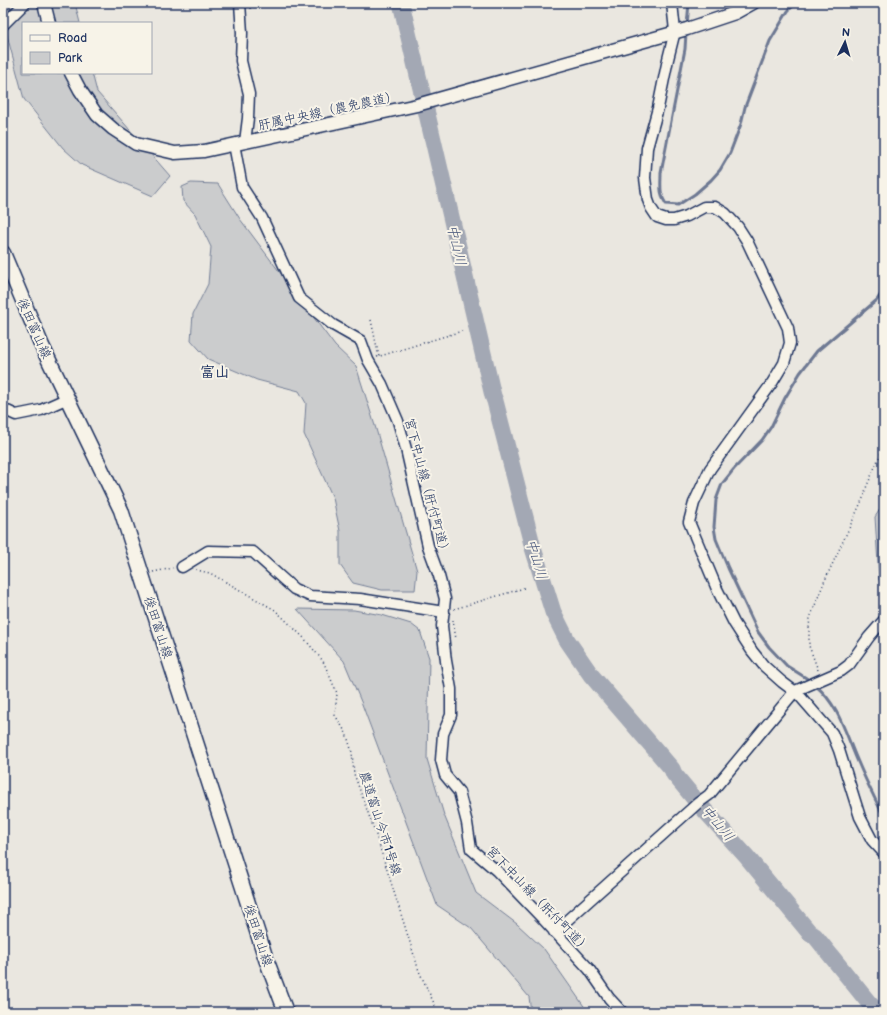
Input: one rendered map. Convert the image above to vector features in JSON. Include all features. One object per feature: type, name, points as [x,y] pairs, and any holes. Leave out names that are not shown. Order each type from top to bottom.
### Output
[{"type":"main road","name":"後田富山線","points":[[3,253],[42,346],[121,510],[266,959],[286,1012]]},
{"type":"street","points":[[3,25],[25,3]]},
{"type":"street","points":[[44,3],[49,22]]},
{"type":"street","points":[[672,3],[675,31],[658,108],[647,148],[644,178],[648,200],[657,217],[666,220],[674,220],[687,216],[704,207],[715,207],[725,213],[738,227],[747,240],[788,328],[790,344],[784,363],[772,383],[710,469],[694,503],[690,522],[717,589],[734,623],[752,651],[764,666],[795,691],[832,733],[840,750],[860,816],[872,840],[884,853]]},
{"type":"street","name":"肝属中央線（農免農道）","points":[[72,74],[80,90],[97,115],[112,129],[136,144],[175,152],[204,151],[436,100],[675,31],[687,29],[735,13],[753,3]]},
{"type":"street","name":"宮下中山線（肝付町道）","points":[[240,7],[241,61],[249,94],[248,118],[240,143],[242,187],[262,218],[299,298],[333,325],[360,341],[368,360],[382,384],[398,421],[406,449],[428,546],[440,576],[446,599],[448,611],[442,626],[451,689],[451,715],[443,734],[441,760],[445,776],[459,792],[467,823],[471,850],[497,871],[589,969],[609,998],[622,1012]]},
{"type":"street","points":[[3,408],[16,415],[41,410],[68,398]]},
{"type":"street","points":[[182,567],[208,551],[253,552],[294,589],[310,596],[360,599],[448,611]]},
{"type":"street","points":[[554,932],[698,803],[710,794],[795,691],[841,671],[849,664],[884,620]]},
{"type":"path","points":[[240,7],[270,3]]},
{"type":"path","points":[[371,320],[379,357]]},
{"type":"path","points":[[368,360],[462,331]]},
{"type":"path","points":[[823,679],[809,646],[810,618],[818,595],[864,496],[884,446]]},
{"type":"path","name":"農道富山今市1号線","points":[[142,573],[182,567],[210,573],[275,610],[303,637],[323,661],[337,693],[335,715],[346,733],[352,752],[354,774],[375,832],[418,970],[438,1012]]},
{"type":"path","points":[[456,639],[448,611],[524,588]]},
{"type":"green space","points":[[3,3],[75,3],[80,22],[22,22],[22,74],[92,74],[97,92],[170,176],[153,196],[82,165],[63,148],[24,99],[4,24]]},
{"type":"green space","points":[[191,183],[218,184],[240,219],[335,346],[356,366],[376,429],[417,571],[415,590],[382,590],[353,583],[340,565],[340,531],[333,498],[304,434],[306,403],[299,391],[257,380],[208,359],[191,340],[193,314],[208,284],[211,247],[195,214],[183,201],[182,187]]},
{"type":"green space","points":[[884,503],[884,585],[879,580],[875,517]]},
{"type":"green space","points":[[297,609],[354,610],[382,615],[411,624],[420,631],[429,658],[427,759],[444,815],[476,893],[517,924],[544,949],[588,1012],[531,1012],[529,997],[471,928],[437,905],[362,704],[344,661]]},
{"type":"waterway","name":"中山川","points":[[401,3],[493,396],[533,548],[553,612],[567,640],[591,675],[672,769],[674,774],[698,803],[747,857],[878,1012]]},
{"type":"waterway","points":[[687,25],[689,3]]},
{"type":"waterway","points":[[686,33],[685,49],[661,173],[662,197],[666,204],[678,205],[695,194],[711,180],[720,170],[730,153],[741,124],[745,107],[770,41],[788,11],[796,3]]},
{"type":"waterway","points":[[811,681],[787,666],[769,647],[758,632],[716,539],[714,527],[716,500],[722,484],[734,469],[762,440],[771,427],[785,398],[800,373],[817,351],[877,300],[884,289]]},
{"type":"waterway","points":[[815,685],[836,711],[864,776],[884,817]]},
{"type":"district","name":"富山","points":[[215,372]]}]
